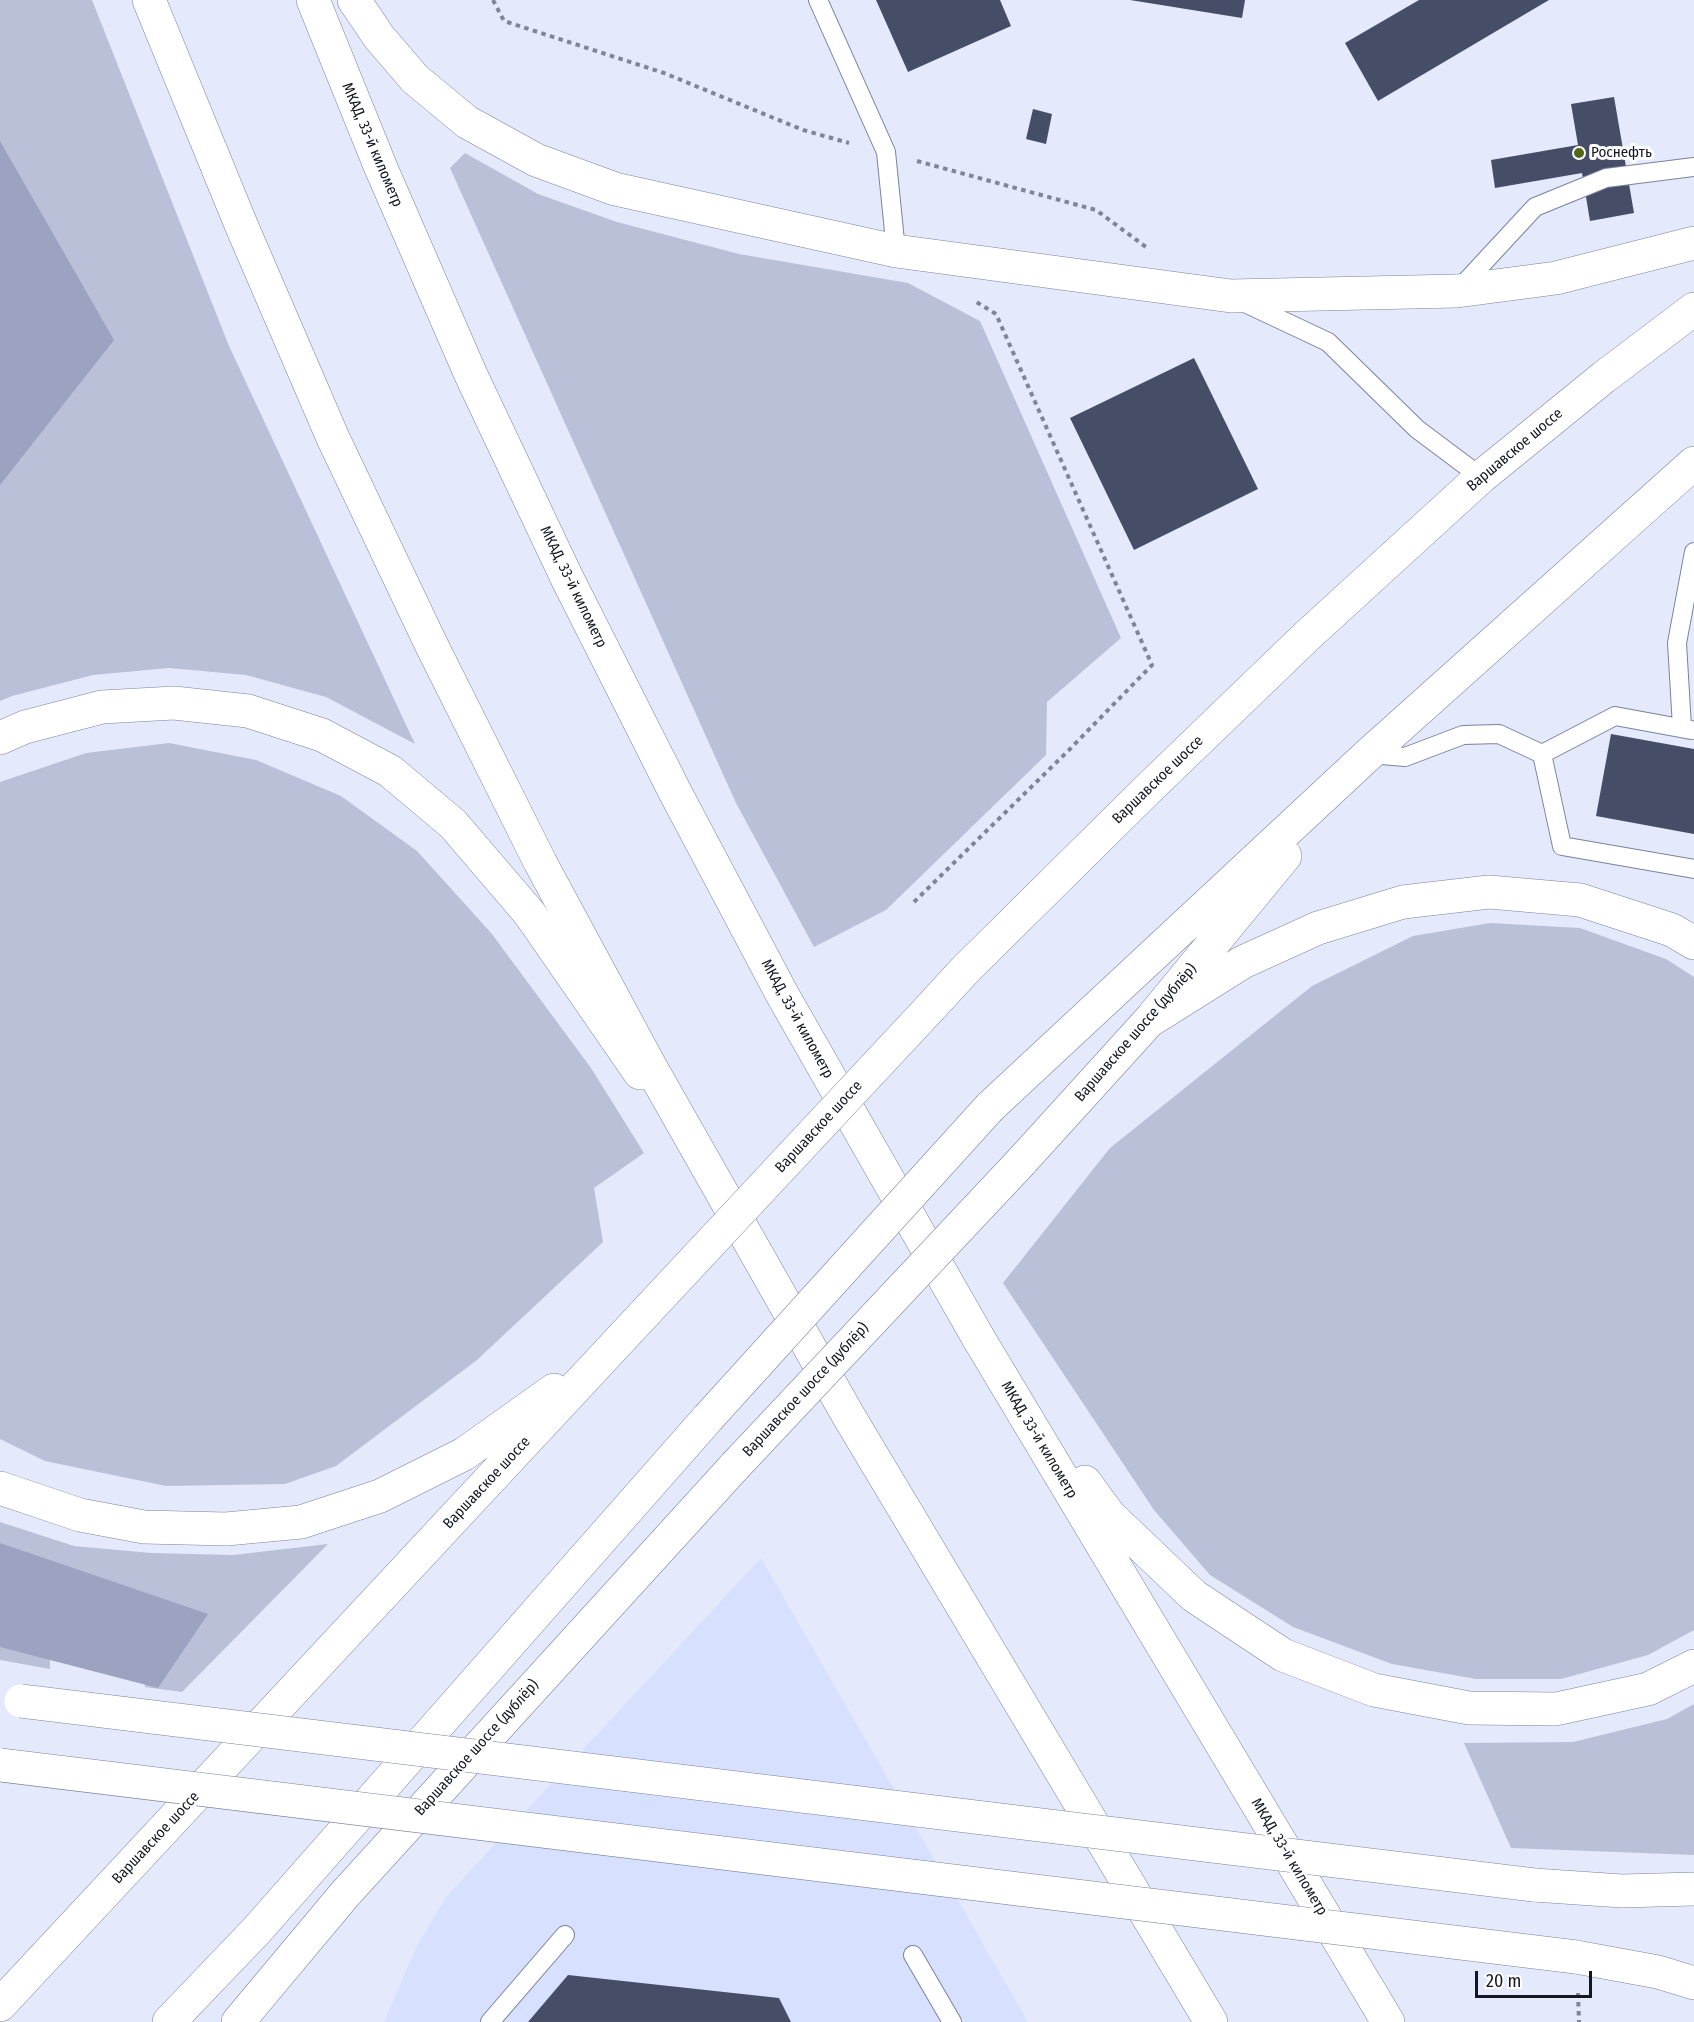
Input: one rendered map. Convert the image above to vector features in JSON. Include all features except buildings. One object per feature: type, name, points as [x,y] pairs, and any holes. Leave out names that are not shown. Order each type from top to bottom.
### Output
[{"type":"main road","points":[[149,0],[242,227],[333,438],[431,644],[540,862],[747,1241],[866,1446],[1211,2022]]},
{"type":"main road","name":"МКАД, 33-й километр","points":[[313,0],[381,168],[471,375],[567,578],[675,792],[782,994],[978,1339],[1388,2022]]},
{"type":"main road","points":[[354,0],[379,37],[415,79],[467,122],[536,160],[615,189],[896,251],[1231,296],[1457,291],[1556,278],[1694,243]]},
{"type":"main road","name":"Варшавское шоссе","points":[[0,2005],[964,971],[1308,635],[1481,477],[1604,377],[1694,309]]},
{"type":"main road","points":[[168,2022],[257,1930],[708,1418],[990,1107],[1369,754],[1694,464]]},
{"type":"main road","points":[[0,738],[25,727],[102,707],[174,703],[248,711],[322,735],[390,771],[453,824],[530,914],[630,1058],[747,1241]]},
{"type":"main road","name":"Варшавское шоссе (дублёр)","points":[[238,2022],[345,1894],[735,1466],[1022,1162],[1149,1021],[1369,754]]},
{"type":"main road","points":[[1149,1021],[1243,962],[1318,928],[1403,902],[1489,892],[1580,900],[1672,930],[1694,943]]},
{"type":"main road","points":[[0,1488],[80,1515],[144,1527],[226,1530],[301,1522],[380,1496],[464,1454],[561,1386],[645,1313]]},
{"type":"main road","points":[[978,1339],[1109,1515],[1194,1596],[1283,1655],[1374,1690],[1469,1708],[1556,1708],[1648,1689],[1694,1666]]},
{"type":"main road","points":[[10,1699],[1534,1886],[1622,1891],[1694,1889]]},
{"type":"main road","points":[[0,1765],[1576,1957],[1659,1972],[1694,1983]]},
{"type":"lane","points":[[818,0],[886,152],[896,251]]},
{"type":"lane","points":[[1457,291],[1535,207],[1606,178],[1694,167]]},
{"type":"lane","points":[[1231,296],[1328,342],[1417,429],[1481,477]]},
{"type":"lane","points":[[1542,754],[1615,716],[1688,729],[1677,643],[1694,552]]},
{"type":"lane","points":[[1369,754],[1406,757],[1462,735],[1499,734],[1542,754]]},
{"type":"lane","points":[[1542,754],[1562,846],[1694,869]]},
{"type":"lane","points":[[490,2022],[565,1935]]},
{"type":"lane","points":[[913,1955],[952,2022]]},
{"type":"path","points":[[493,0],[504,21],[664,73],[803,130],[1095,210],[1149,249]]},
{"type":"path","points":[[914,902],[1152,665],[996,314],[966,296]]},
{"type":"shaded area","points":[[0,0],[92,0],[229,346],[415,744],[326,697],[246,675],[169,668],[93,675],[0,701]]},
{"type":"shaded area","points":[[0,141],[114,340],[0,485]]},
{"type":"shaded area","points":[[465,153],[538,194],[617,222],[739,254],[908,283],[980,321],[1121,638],[1047,702],[1046,755],[886,910],[814,947],[736,803],[450,168]]},
{"type":"shaded area","points":[[169,743],[256,760],[341,796],[417,851],[492,934],[591,1068],[644,1153],[594,1188],[603,1242],[477,1360],[336,1466],[285,1484],[166,1486],[45,1461],[0,1439],[0,782],[86,753]]},
{"type":"shaded area","points":[[1490,923],[1580,928],[1666,959],[1694,977],[1694,1630],[1648,1655],[1561,1679],[1476,1679],[1392,1664],[1293,1627],[1210,1575],[1154,1510],[1003,1283],[1110,1148],[1312,986],[1413,936]]},
{"type":"shaded area","points":[[0,1522],[74,1546],[151,1553],[233,1555],[328,1544],[182,1692],[145,1687],[142,1649],[50,1592],[50,1669],[0,1660]]},
{"type":"shaded area","points":[[0,1543],[208,1614],[158,1688],[0,1647]]},
{"type":"shaded area","points":[[761,1558],[1028,2022],[384,2022],[417,1946],[446,1897]]},
{"type":"shaded area","points":[[1694,1704],[1694,1855],[1511,1848],[1464,1743],[1573,1742],[1667,1719]]},
{"type":"place","name":"Роснефть","points":[[1579,153]]}]
